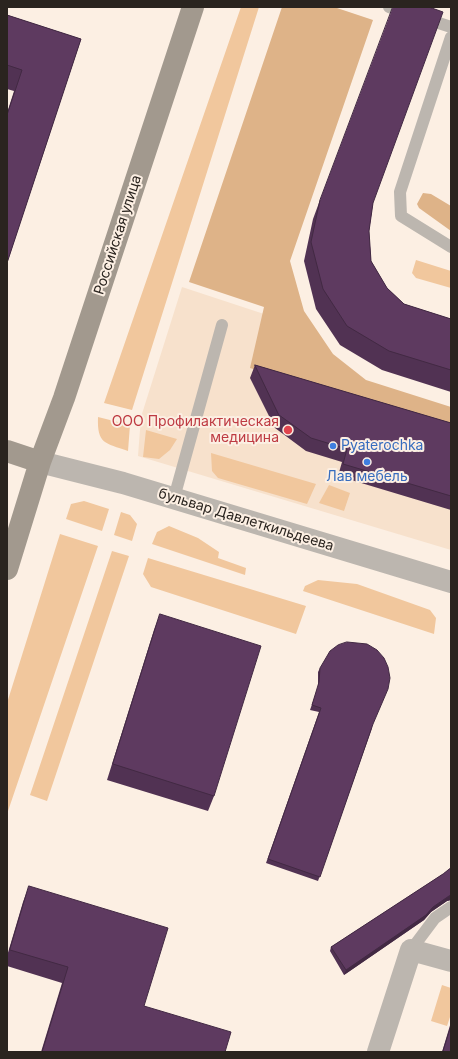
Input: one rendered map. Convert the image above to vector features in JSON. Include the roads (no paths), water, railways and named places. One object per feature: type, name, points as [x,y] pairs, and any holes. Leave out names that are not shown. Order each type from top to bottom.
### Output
[{"type":"main road","name":"Российская улица","points":[[7,569],[40,462],[64,398],[193,7]]},
{"type":"main road","points":[[7,451],[40,462]]},
{"type":"street","name":"бульвар Давлеткильдеева","points":[[40,462],[123,483],[451,582]]},
{"type":"street","points":[[378,1052],[411,950],[451,961]]},
{"type":"lane","points":[[388,7],[423,12],[451,27]]},
{"type":"lane","points":[[451,37],[400,192],[401,216],[451,247]]},
{"type":"lane","points":[[174,498],[222,326]]},
{"type":"lane","points":[[411,950],[435,918],[451,907]]},
{"type":"place","name":"ООО Профилактическая медицина","points":[[288,430]]},
{"type":"place","name":"Pyaterochka","points":[[333,446]]},
{"type":"place","name":"Лав мебель","points":[[367,462]]}]
